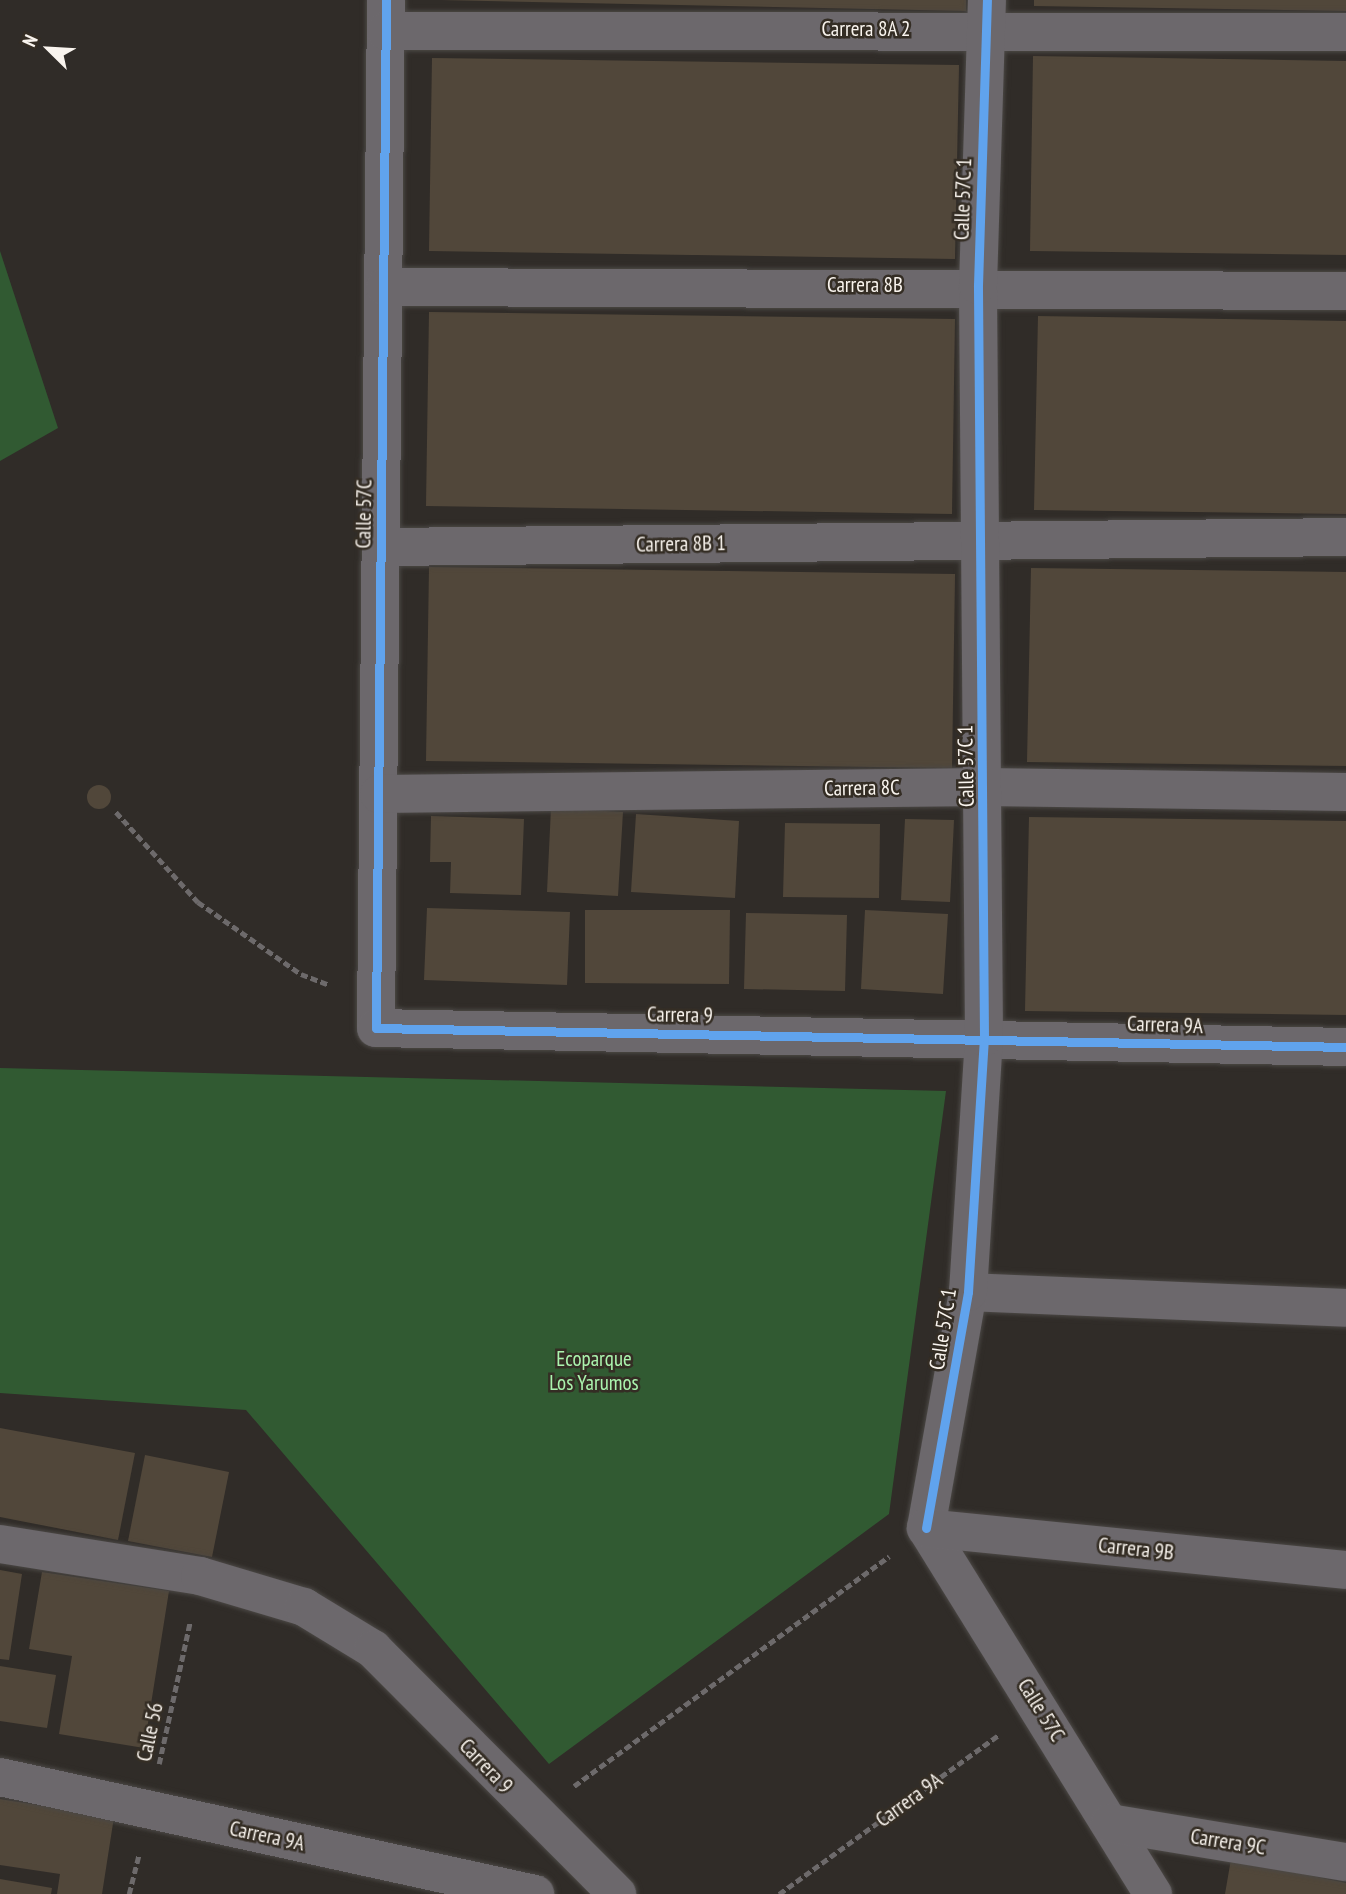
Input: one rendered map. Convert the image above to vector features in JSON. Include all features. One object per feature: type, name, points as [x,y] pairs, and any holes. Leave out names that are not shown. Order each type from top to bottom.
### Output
[{"type":"street","name":"Carrera 8A 2","points":[[386,15],[987,14],[1346,32]]},
{"type":"street","name":"Calle 57C 1","points":[[926,1528],[968,1292],[984,1037],[978,285],[987,14]]},
{"type":"street","name":"Calle 57C","points":[[376,1016],[386,15]]},
{"type":"street","name":"Carrera 8B","points":[[385,287],[978,285],[1346,290]]},
{"type":"street","points":[[981,541],[1346,537]]},
{"type":"street","name":"Carrera 8B 1","points":[[381,547],[981,541]]},
{"type":"street","name":"Carrera 8C","points":[[379,794],[984,787],[1346,792]]},
{"type":"street","name":"Carrera 9","points":[[376,1016],[984,1037]]},
{"type":"street","name":"Carrera 9A","points":[[984,1037],[1346,1047]]},
{"type":"street","points":[[968,1292],[1346,1308]]},
{"type":"street","name":"Calle 57C","points":[[926,1528],[1040,1706],[1153,1894]]},
{"type":"street","name":"Carrera 9B","points":[[926,1528],[1346,1570]]},
{"type":"street","name":"Carrera 9","points":[[0,1544],[200,1576],[304,1607],[373,1649],[534,1816],[617,1894]]},
{"type":"street","name":"Carrera 9A","points":[[0,1777],[535,1894]]},
{"type":"street","name":"Carrera 9C","points":[[1110,1823],[1346,1861]]},
{"type":"path","points":[[116,812],[198,902],[301,974],[376,1016]]},
{"type":"path","points":[[534,1816],[926,1528]]},
{"type":"green space","points":[[0,251],[58,428],[0,461]]},
{"type":"green space","name":"Ecoparque Los Yarumos","points":[[0,1068],[946,1091],[889,1514],[549,1764],[246,1410],[0,1393]]},
{"type":"building","points":[[440,0],[966,0],[966,11]]},
{"type":"building","points":[[1034,0],[1346,0],[1346,11],[1034,6]]},
{"type":"building","points":[[1033,56],[1346,61],[1346,255],[1030,251]]},
{"type":"building","points":[[432,58],[959,65],[955,259],[429,251]]},
{"type":"building","points":[[429,312],[955,319],[952,514],[426,506]]},
{"type":"building","points":[[1038,316],[1346,321],[1346,514],[1034,510]]},
{"type":"building","points":[[429,567],[955,574],[952,768],[426,761]]},
{"type":"building","points":[[1031,568],[1346,572],[1346,766],[1027,762]]},
{"type":"building","points":[[99,785],[108,788],[111,797],[108,806],[99,809],[90,806],[87,797],[90,788]]},
{"type":"building","points":[[551,808],[623,812],[618,896],[547,892]]},
{"type":"building","points":[[636,814],[739,821],[735,898],[631,892]]},
{"type":"building","points":[[431,816],[524,819],[521,895],[450,893],[451,862],[430,862]]},
{"type":"building","points":[[1029,817],[1346,821],[1346,1015],[1025,1011]]},
{"type":"building","points":[[905,819],[954,820],[950,902],[901,900]]},
{"type":"building","points":[[785,823],[880,824],[879,898],[783,897]]},
{"type":"building","points":[[427,908],[570,912],[567,985],[424,980]]},
{"type":"building","points":[[585,910],[730,910],[729,984],[585,983]]},
{"type":"building","points":[[865,910],[948,914],[943,994],[861,989]]},
{"type":"building","points":[[746,913],[847,915],[845,991],[744,989]]},
{"type":"building","points":[[0,1428],[135,1453],[118,1540],[0,1517]]},
{"type":"building","points":[[145,1455],[229,1472],[212,1557],[128,1541]]},
{"type":"building","points":[[0,1570],[22,1574],[9,1660],[0,1659]]},
{"type":"building","points":[[42,1572],[169,1591],[144,1748],[59,1734],[72,1656],[29,1649]]},
{"type":"building","points":[[0,1666],[56,1675],[47,1728],[0,1721]]},
{"type":"building","points":[[0,1799],[114,1817],[102,1894],[57,1894],[60,1874],[0,1865]]},
{"type":"building","points":[[1231,1859],[1346,1883],[1346,1894],[1225,1894]]},
{"type":"building","points":[[0,1879],[52,1888],[51,1894],[0,1894]]},
{"type":"cycle path","points":[[386,0],[376,1028],[1346,1047]]},
{"type":"cycle path","points":[[926,1528],[968,1292],[984,1037],[978,285],[987,0]]}]
